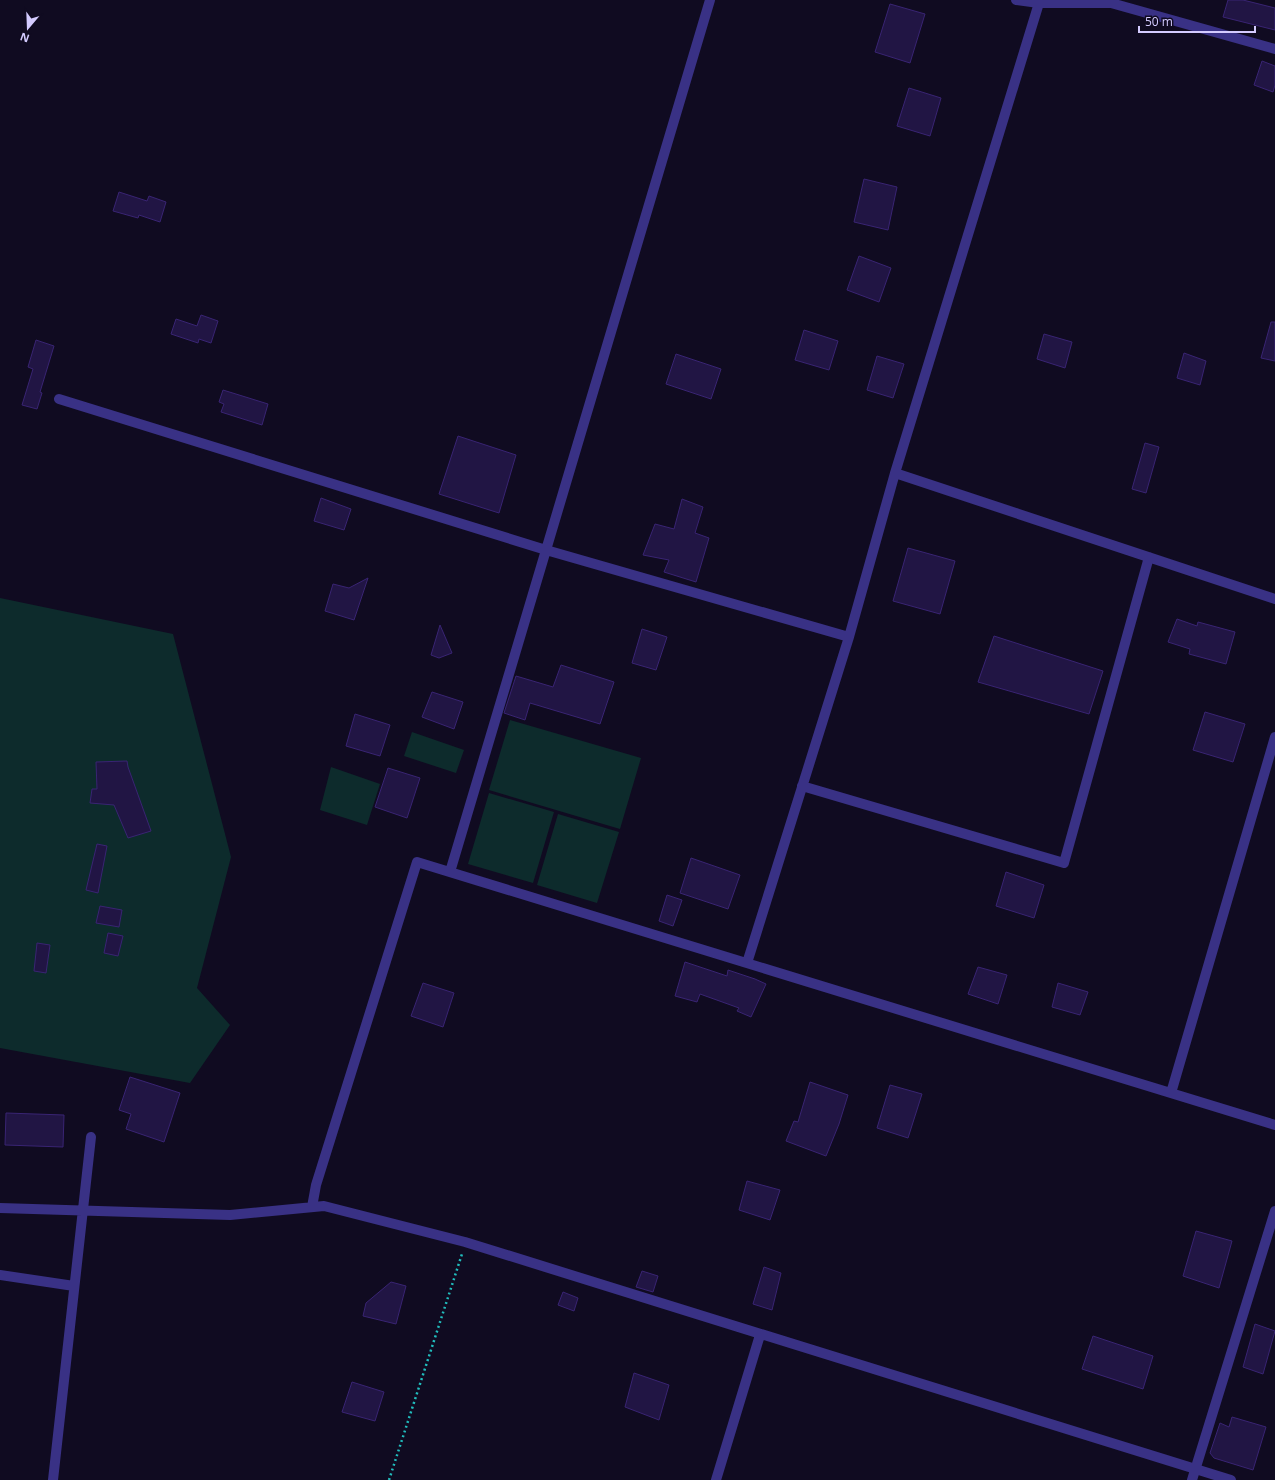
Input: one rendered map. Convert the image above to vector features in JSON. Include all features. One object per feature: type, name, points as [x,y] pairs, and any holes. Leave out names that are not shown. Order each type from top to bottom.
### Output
[{"type":"street","points":[[450,872],[710,0]]},
{"type":"street","points":[[1016,0],[1039,3],[1111,3],[1275,49]]},
{"type":"street","points":[[747,963],[849,637],[895,473],[1039,3]]},
{"type":"street","points":[[59,399],[546,550],[849,637]]},
{"type":"street","points":[[895,473],[1275,599]]},
{"type":"street","points":[[802,786],[1064,863],[1149,557]]},
{"type":"street","points":[[1171,1093],[1275,737]]},
{"type":"street","points":[[312,1207],[316,1185],[417,862],[1275,1125]]},
{"type":"street","points":[[53,1480],[91,1137]]},
{"type":"street","points":[[0,1208],[230,1216],[324,1206],[465,1242],[760,1335],[1231,1480]]},
{"type":"street","points":[[1192,1480],[1275,1212]]},
{"type":"street","points":[[0,1275],[74,1286]]},
{"type":"street","points":[[716,1480],[760,1335]]},
{"type":"path","points":[[390,1480],[465,1242]]},
{"type":"green space","points":[[0,598],[173,634],[231,857],[197,988],[230,1025],[190,1083],[0,1048]]},
{"type":"green space","points":[[510,720],[641,758],[620,829],[489,790]]},
{"type":"green space","points":[[412,732],[464,750],[456,773],[404,756]]},
{"type":"green space","points":[[331,767],[380,784],[367,825],[320,810]]},
{"type":"green space","points":[[489,793],[554,812],[533,883],[468,864]]},
{"type":"green space","points":[[558,814],[619,832],[597,903],[537,885]]},
{"type":"building","points":[[1228,0],[1243,0],[1275,8],[1275,30],[1223,17]]},
{"type":"building","points":[[890,4],[925,14],[910,63],[875,52]]},
{"type":"building","points":[[1262,61],[1275,66],[1275,85],[1273,92],[1254,85]]},
{"type":"building","points":[[909,88],[941,98],[930,136],[897,126]]},
{"type":"building","points":[[864,179],[897,187],[888,230],[854,222]]},
{"type":"building","points":[[119,192],[147,201],[149,196],[166,202],[160,222],[139,215],[138,218],[113,211]]},
{"type":"building","points":[[859,256],[891,268],[879,302],[847,290]]},
{"type":"building","points":[[201,315],[218,321],[211,343],[199,339],[198,343],[171,334],[176,319],[197,326]]},
{"type":"building","points":[[1271,322],[1275,322],[1275,361],[1261,358]]},
{"type":"building","points":[[804,330],[838,341],[829,370],[795,360]]},
{"type":"building","points":[[1044,334],[1072,342],[1065,368],[1037,359]]},
{"type":"building","points":[[36,340],[54,346],[40,392],[42,393],[37,409],[22,405],[33,369],[28,367]]},
{"type":"building","points":[[1184,353],[1206,361],[1200,385],[1177,378]]},
{"type":"building","points":[[676,354],[721,369],[711,399],[666,384]]},
{"type":"building","points":[[877,356],[904,364],[893,398],[867,390]]},
{"type":"building","points":[[223,390],[268,404],[262,425],[221,412],[224,404],[219,402]]},
{"type":"building","points":[[458,436],[516,455],[499,513],[439,494]]},
{"type":"building","points":[[1145,443],[1159,447],[1146,493],[1132,489]]},
{"type":"building","points":[[321,498],[351,509],[344,530],[314,521]]},
{"type":"building","points":[[682,499],[703,507],[695,533],[709,538],[696,582],[664,572],[669,560],[643,555],[655,524],[674,529]]},
{"type":"building","points":[[908,548],[955,561],[940,614],[893,601]]},
{"type":"building","points":[[368,578],[354,620],[325,611],[333,584],[349,588]]},
{"type":"building","points":[[1177,619],[1197,626],[1198,622],[1235,632],[1226,664],[1189,654],[1190,649],[1168,642]]},
{"type":"building","points":[[440,625],[452,653],[439,658],[431,655]]},
{"type":"building","points":[[642,629],[667,637],[656,670],[632,663]]},
{"type":"building","points":[[994,636],[1103,671],[1089,714],[978,682]]},
{"type":"building","points":[[561,665],[614,682],[600,724],[530,703],[525,720],[504,713],[516,676],[553,687]]},
{"type":"building","points":[[432,692],[463,702],[454,729],[422,717]]},
{"type":"building","points":[[1205,712],[1245,724],[1233,762],[1193,750]]},
{"type":"building","points":[[355,714],[390,725],[380,756],[346,746]]},
{"type":"building","points":[[127,761],[151,831],[128,838],[114,805],[90,803],[92,789],[97,789],[96,762]]},
{"type":"building","points":[[388,768],[420,778],[407,818],[375,807]]},
{"type":"building","points":[[97,844],[107,846],[98,893],[86,890]]},
{"type":"building","points":[[691,858],[740,875],[728,909],[680,893]]},
{"type":"building","points":[[1006,872],[1044,885],[1034,918],[996,906]]},
{"type":"building","points":[[667,895],[682,900],[673,926],[659,921]]},
{"type":"building","points":[[100,906],[122,910],[119,927],[96,923]]},
{"type":"building","points":[[108,933],[123,936],[118,956],[104,953]]},
{"type":"building","points":[[37,943],[50,945],[46,973],[34,971]]},
{"type":"building","points":[[685,962],[727,976],[728,970],[766,984],[751,1017],[737,1011],[739,1008],[700,994],[697,1002],[675,996]]},
{"type":"building","points":[[978,967],[1007,975],[998,1004],[968,994]]},
{"type":"building","points":[[423,983],[454,993],[443,1027],[411,1016]]},
{"type":"building","points":[[1058,983],[1088,992],[1080,1015],[1052,1007]]},
{"type":"building","points":[[130,1077],[180,1093],[164,1142],[126,1129],[131,1114],[119,1110]]},
{"type":"building","points":[[810,1082],[848,1095],[839,1124],[826,1156],[786,1141],[794,1121],[798,1122]]},
{"type":"building","points":[[890,1085],[922,1094],[908,1138],[877,1128]]},
{"type":"building","points":[[6,1113],[64,1115],[63,1147],[5,1145]]},
{"type":"building","points":[[747,1181],[780,1190],[770,1220],[739,1210]]},
{"type":"building","points":[[1196,1231],[1232,1241],[1219,1288],[1183,1276]]},
{"type":"building","points":[[764,1267],[781,1273],[772,1310],[753,1304]]},
{"type":"building","points":[[642,1271],[658,1276],[653,1292],[636,1287]]},
{"type":"building","points":[[391,1282],[406,1286],[396,1324],[363,1316],[366,1303]]},
{"type":"building","points":[[563,1292],[578,1298],[574,1311],[558,1305]]},
{"type":"building","points":[[1255,1324],[1275,1331],[1263,1374],[1243,1367]]},
{"type":"building","points":[[1093,1336],[1153,1356],[1143,1389],[1082,1369]]},
{"type":"building","points":[[634,1373],[669,1385],[659,1420],[625,1407]]},
{"type":"building","points":[[352,1382],[384,1392],[375,1421],[342,1412]]},
{"type":"building","points":[[1232,1417],[1266,1427],[1253,1470],[1214,1458],[1210,1453],[1220,1423],[1229,1427]]}]
